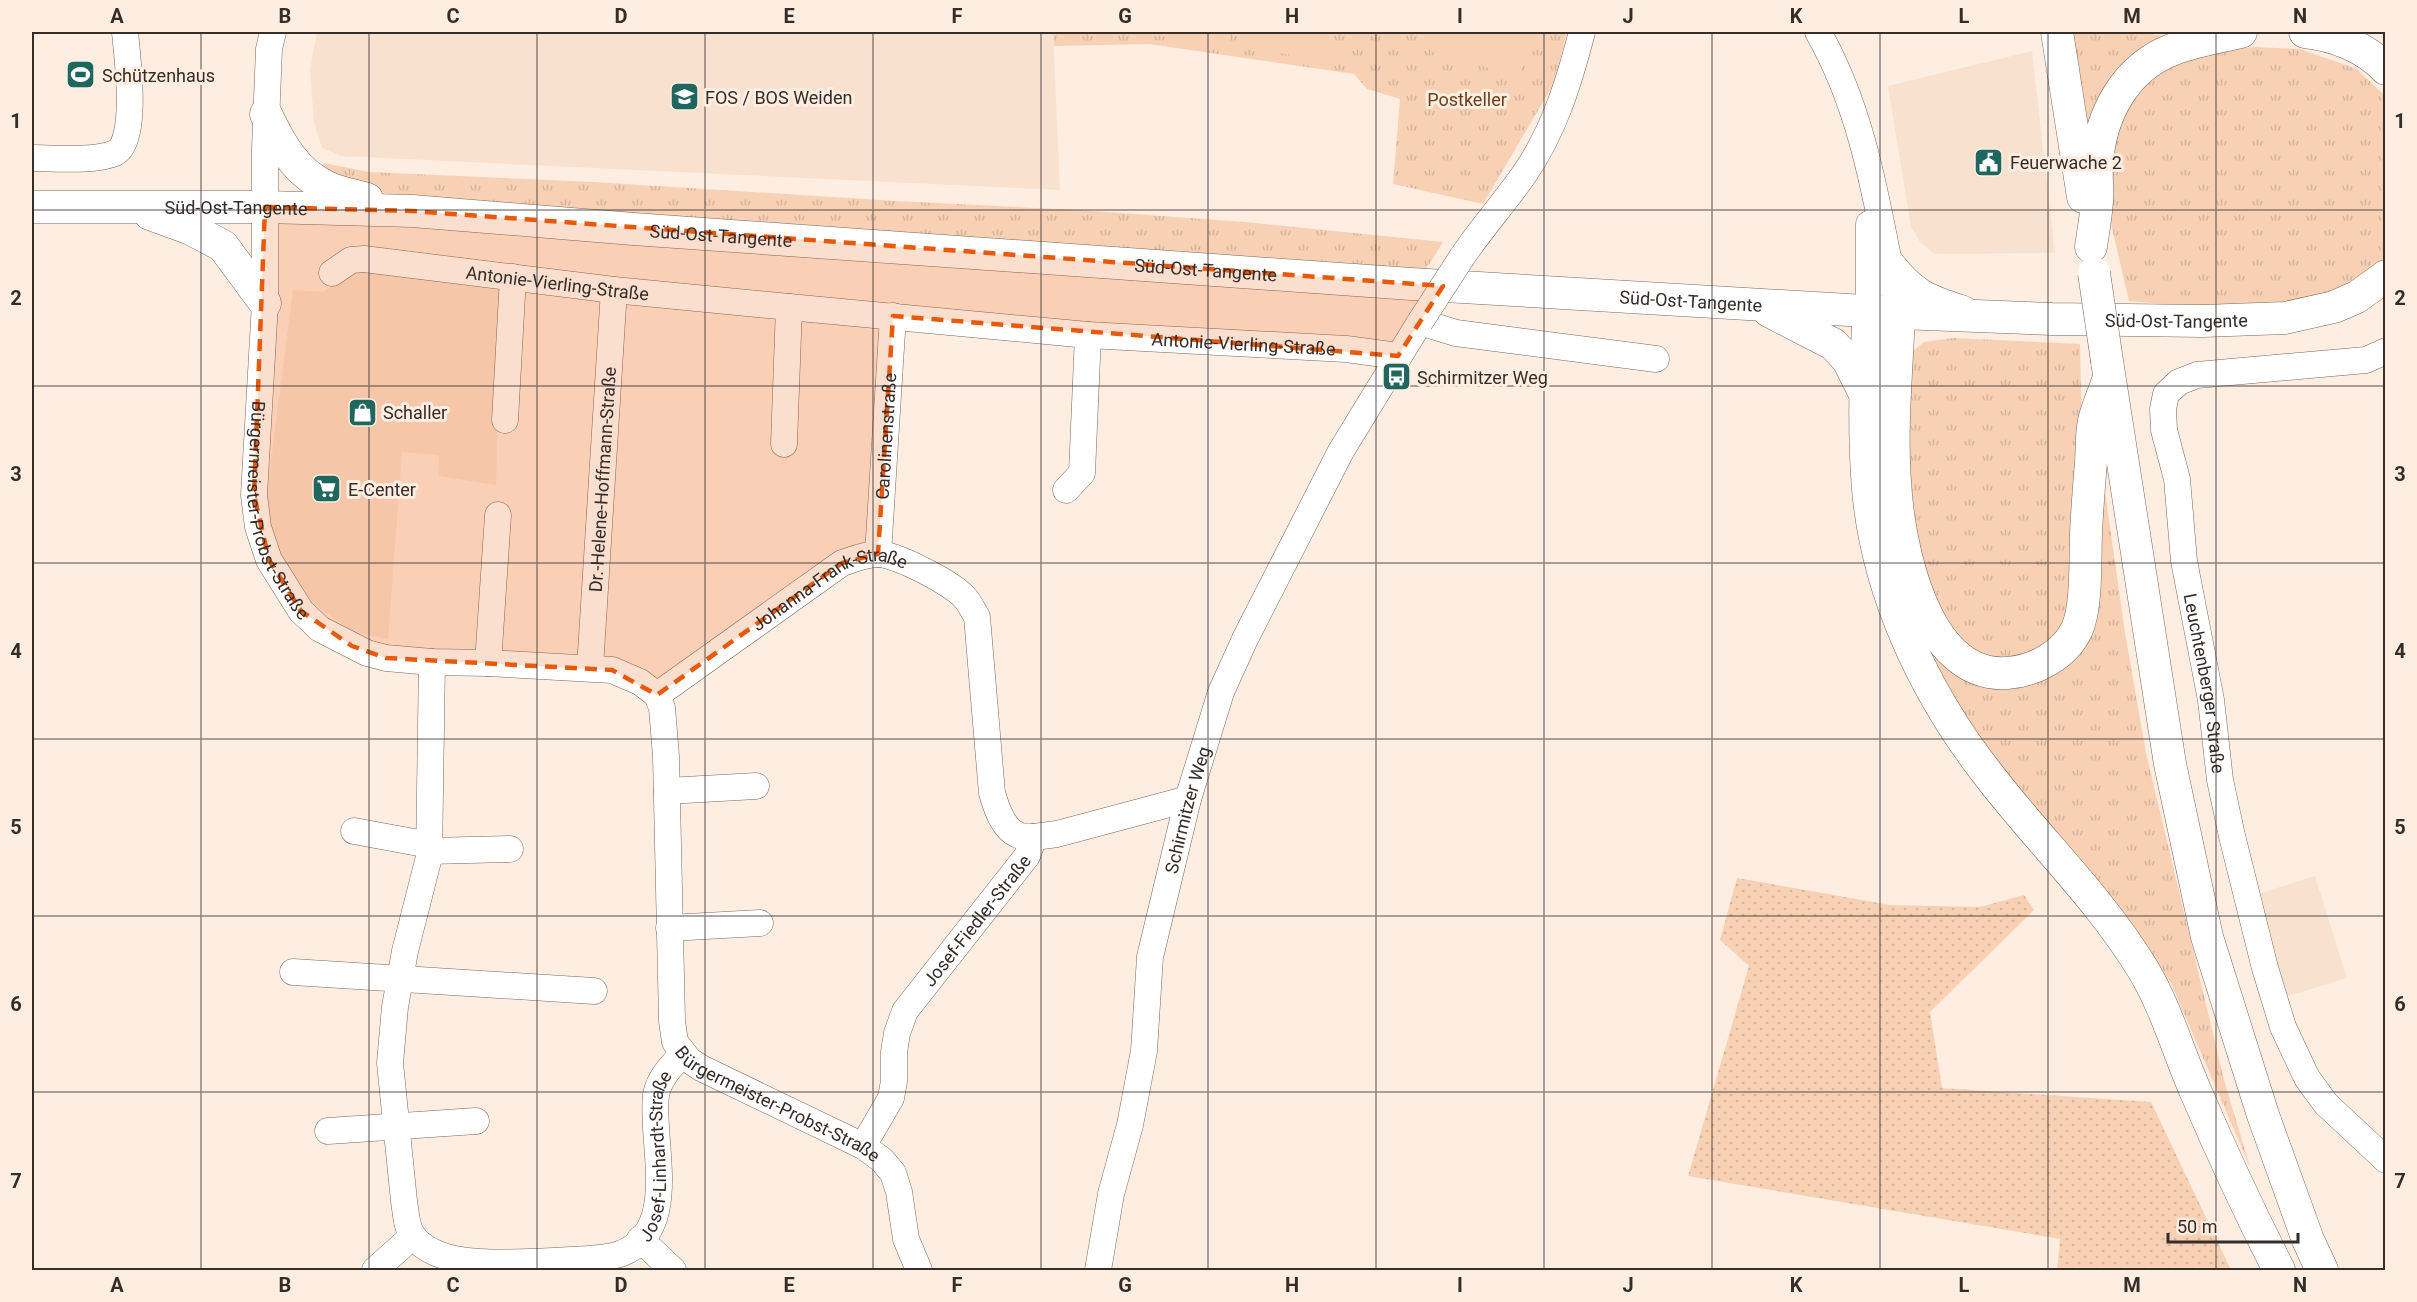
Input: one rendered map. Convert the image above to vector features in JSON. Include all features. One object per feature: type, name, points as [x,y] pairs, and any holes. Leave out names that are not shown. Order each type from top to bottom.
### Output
[{"type":"main road","points":[[2057,32],[2170,764],[2207,937],[2263,1115],[2308,1240],[2322,1270]]},
{"type":"main road","points":[[2092,260],[2100,137],[2107,113],[2119,93],[2136,73],[2154,58],[2174,49],[2241,32]]},
{"type":"main road","points":[[2306,32],[2323,34],[2362,50],[2377,60],[2385,69]]},
{"type":"main road","points":[[266,114],[282,147],[306,175],[328,188],[412,211]]},
{"type":"main road","name":"Süd-Ost-Tangente","points":[[32,207],[265,207],[412,211],[645,230],[1411,284],[1987,316],[2203,321],[2285,318],[2334,306],[2382,286]]},
{"type":"main road","points":[[130,207],[191,229],[223,246],[265,303]]},
{"type":"main road","points":[[1754,304],[1833,344],[1848,360],[1864,392]]},
{"type":"main road","points":[[1884,312],[1894,434],[1894,481],[1906,553],[1921,601],[1934,630],[1948,648],[1964,662],[1979,670],[2000,673],[2020,672],[2044,662],[2064,648],[2077,628],[2085,587],[2094,422],[2108,369]]},
{"type":"main road","points":[[1884,312],[1864,392],[1868,491],[1879,556],[1897,612],[1920,670],[1953,726],[1987,774],[2117,930],[2145,974],[2194,1088],[2279,1270]]},
{"type":"street","points":[[32,158],[99,157],[117,152],[126,143],[130,122],[126,32]]},
{"type":"street","name":"Bürgermeister-Probst-Straße","points":[[273,32],[269,50],[266,114],[265,303],[254,495],[258,527],[269,560],[301,611],[320,629],[367,652],[386,658],[432,662],[612,670],[640,682],[657,694],[664,720],[672,1021],[675,1042],[683,1054],[701,1068],[863,1146],[882,1160],[893,1173],[899,1192],[906,1239],[919,1270]]},
{"type":"street","name":"Schirmitzer Weg","points":[[1098,1270],[1111,1194],[1130,1125],[1144,1052],[1150,957],[1188,799],[1221,692],[1245,639],[1341,451],[1398,356],[1462,257],[1524,175],[1541,146],[1556,116],[1582,32]]},
{"type":"street","points":[[1819,32],[1838,69],[1852,105],[1868,161],[1888,258],[1884,312]]},
{"type":"street","points":[[1868,161],[1884,312]]},
{"type":"street","points":[[1888,258],[1906,282],[1927,297],[1987,316]]},
{"type":"street","name":"Antonie-Vierling-Straße","points":[[332,273],[351,260],[364,259],[614,290],[789,308],[1088,335],[1346,349],[1398,356]]},
{"type":"street","points":[[505,420],[513,277]]},
{"type":"street","name":"Dr.-Helene-Hoffmann-Straße","points":[[590,668],[614,290]]},
{"type":"street","points":[[784,444],[789,308]]},
{"type":"street","name":"Carolinenstraße","points":[[878,554],[892,316]]},
{"type":"street","points":[[1420,322],[1456,333],[1656,359]]},
{"type":"street","points":[[1066,490],[1082,473],[1088,335]]},
{"type":"street","name":"Leuchtenberger Straße","points":[[2385,351],[2366,360],[2197,375],[2179,382],[2166,394],[2163,409],[2164,430],[2177,479],[2184,561],[2211,700],[2220,780],[2265,968],[2283,1027],[2307,1078],[2326,1104],[2385,1160]]},
{"type":"street","points":[[488,663],[498,515]]},
{"type":"street","name":"Johanna-Frank-Straße","points":[[657,694],[842,563],[862,556],[878,554],[893,556],[954,587],[965,597],[977,617],[992,792],[996,808],[1006,824],[1018,835],[1034,837]]},
{"type":"street","points":[[375,1270],[413,1236],[408,1222],[390,1063],[400,979],[430,848],[432,662]]},
{"type":"street","points":[[667,791],[756,786]]},
{"type":"street","name":"Josef-Fiedler-Straße","points":[[863,1146],[891,1098],[897,1033],[905,1011],[1027,856],[1034,837],[1057,834],[1188,799]]},
{"type":"street","points":[[354,831],[430,848],[510,849]]},
{"type":"street","points":[[669,928],[760,923]]},
{"type":"street","points":[[293,972],[594,991]]},
{"type":"street","name":"Josef-Linhardt-Straße","points":[[413,1236],[445,1258],[467,1261],[556,1261],[606,1257],[622,1253],[640,1239],[656,1215],[659,1194],[656,1095],[669,1069],[683,1054]]},
{"type":"street","points":[[328,1131],[476,1121]]},
{"type":"street","points":[[640,1239],[673,1270]]},
{"type":"highlighted area","points":[[265,207],[412,211],[1443,286],[1398,356],[893,316],[878,554],[842,563],[657,695],[612,670],[386,658],[352,646],[301,611],[269,560],[254,495]]},
{"type":"shaded area","name":"FOS / BOS Weiden","points":[[317,32],[1053,32],[1060,190],[341,156],[322,148],[314,123],[310,70]]},
{"type":"shaded area","points":[[2032,51],[2055,253],[1934,254],[1920,242],[1911,227],[1888,86]]},
{"type":"shaded area","points":[[358,267],[501,283],[496,485],[438,476],[439,455],[402,452],[388,639],[353,632],[317,606],[293,583],[274,545],[266,500],[293,290],[323,292]]},
{"type":"shaded area","points":[[2315,876],[2347,978],[2285,997],[2258,894]]},
{"type":"green space","name":"Postkeller","points":[[1053,32],[1567,32],[1554,83],[1483,204],[1393,184],[1400,99],[1367,89],[1354,74],[1149,44],[1054,46]]},
{"type":"green space","points":[[1143,32],[1231,32],[1228,47]]},
{"type":"green space","points":[[1243,32],[1334,32],[1330,61],[1241,47]]},
{"type":"green space","points":[[1439,32],[1532,32],[1520,77],[1433,52]]},
{"type":"green space","points":[[2065,32],[2131,32],[2184,38],[2086,152]]},
{"type":"green space","points":[[2256,47],[2300,49],[2357,69],[2385,96],[2385,260],[2371,276],[2342,293],[2252,312],[2129,301],[2105,198],[2105,164],[2126,99],[2157,70],[2221,50]]},
{"type":"green space","points":[[324,163],[369,172],[593,182],[1079,210],[1245,222],[1443,242],[1425,271],[408,198],[315,177]]},
{"type":"green space","points":[[1953,338],[2080,344],[2082,437],[2071,617],[2051,648],[1986,663],[1941,629],[1902,498],[1912,352],[1924,342]]},
{"type":"green space","points":[[2098,442],[2125,633],[2146,753],[2224,1080],[2250,1167],[2171,983],[2002,781],[1913,630],[1949,670],[1982,682],[2064,659]]},
{"type":"green space","points":[[1737,878],[1890,905],[1980,907],[2024,895],[2034,910],[1930,1012],[1942,1088],[2151,1102],[2231,1270],[2057,1270],[2060,1239],[1688,1176],[1749,966],[1720,940]]},
{"type":"place","name":"Schützenhaus","points":[[81,75]]},
{"type":"place","name":"FOS / BOS Weiden","points":[[684,97]]},
{"type":"place","name":"Feuerwache 2","points":[[1989,162]]},
{"type":"place","name":"Schirmitzer Weg","points":[[1396,377]]},
{"type":"place","name":"Schaller","points":[[362,412]]},
{"type":"place","name":"E-Center","points":[[327,489]]}]
